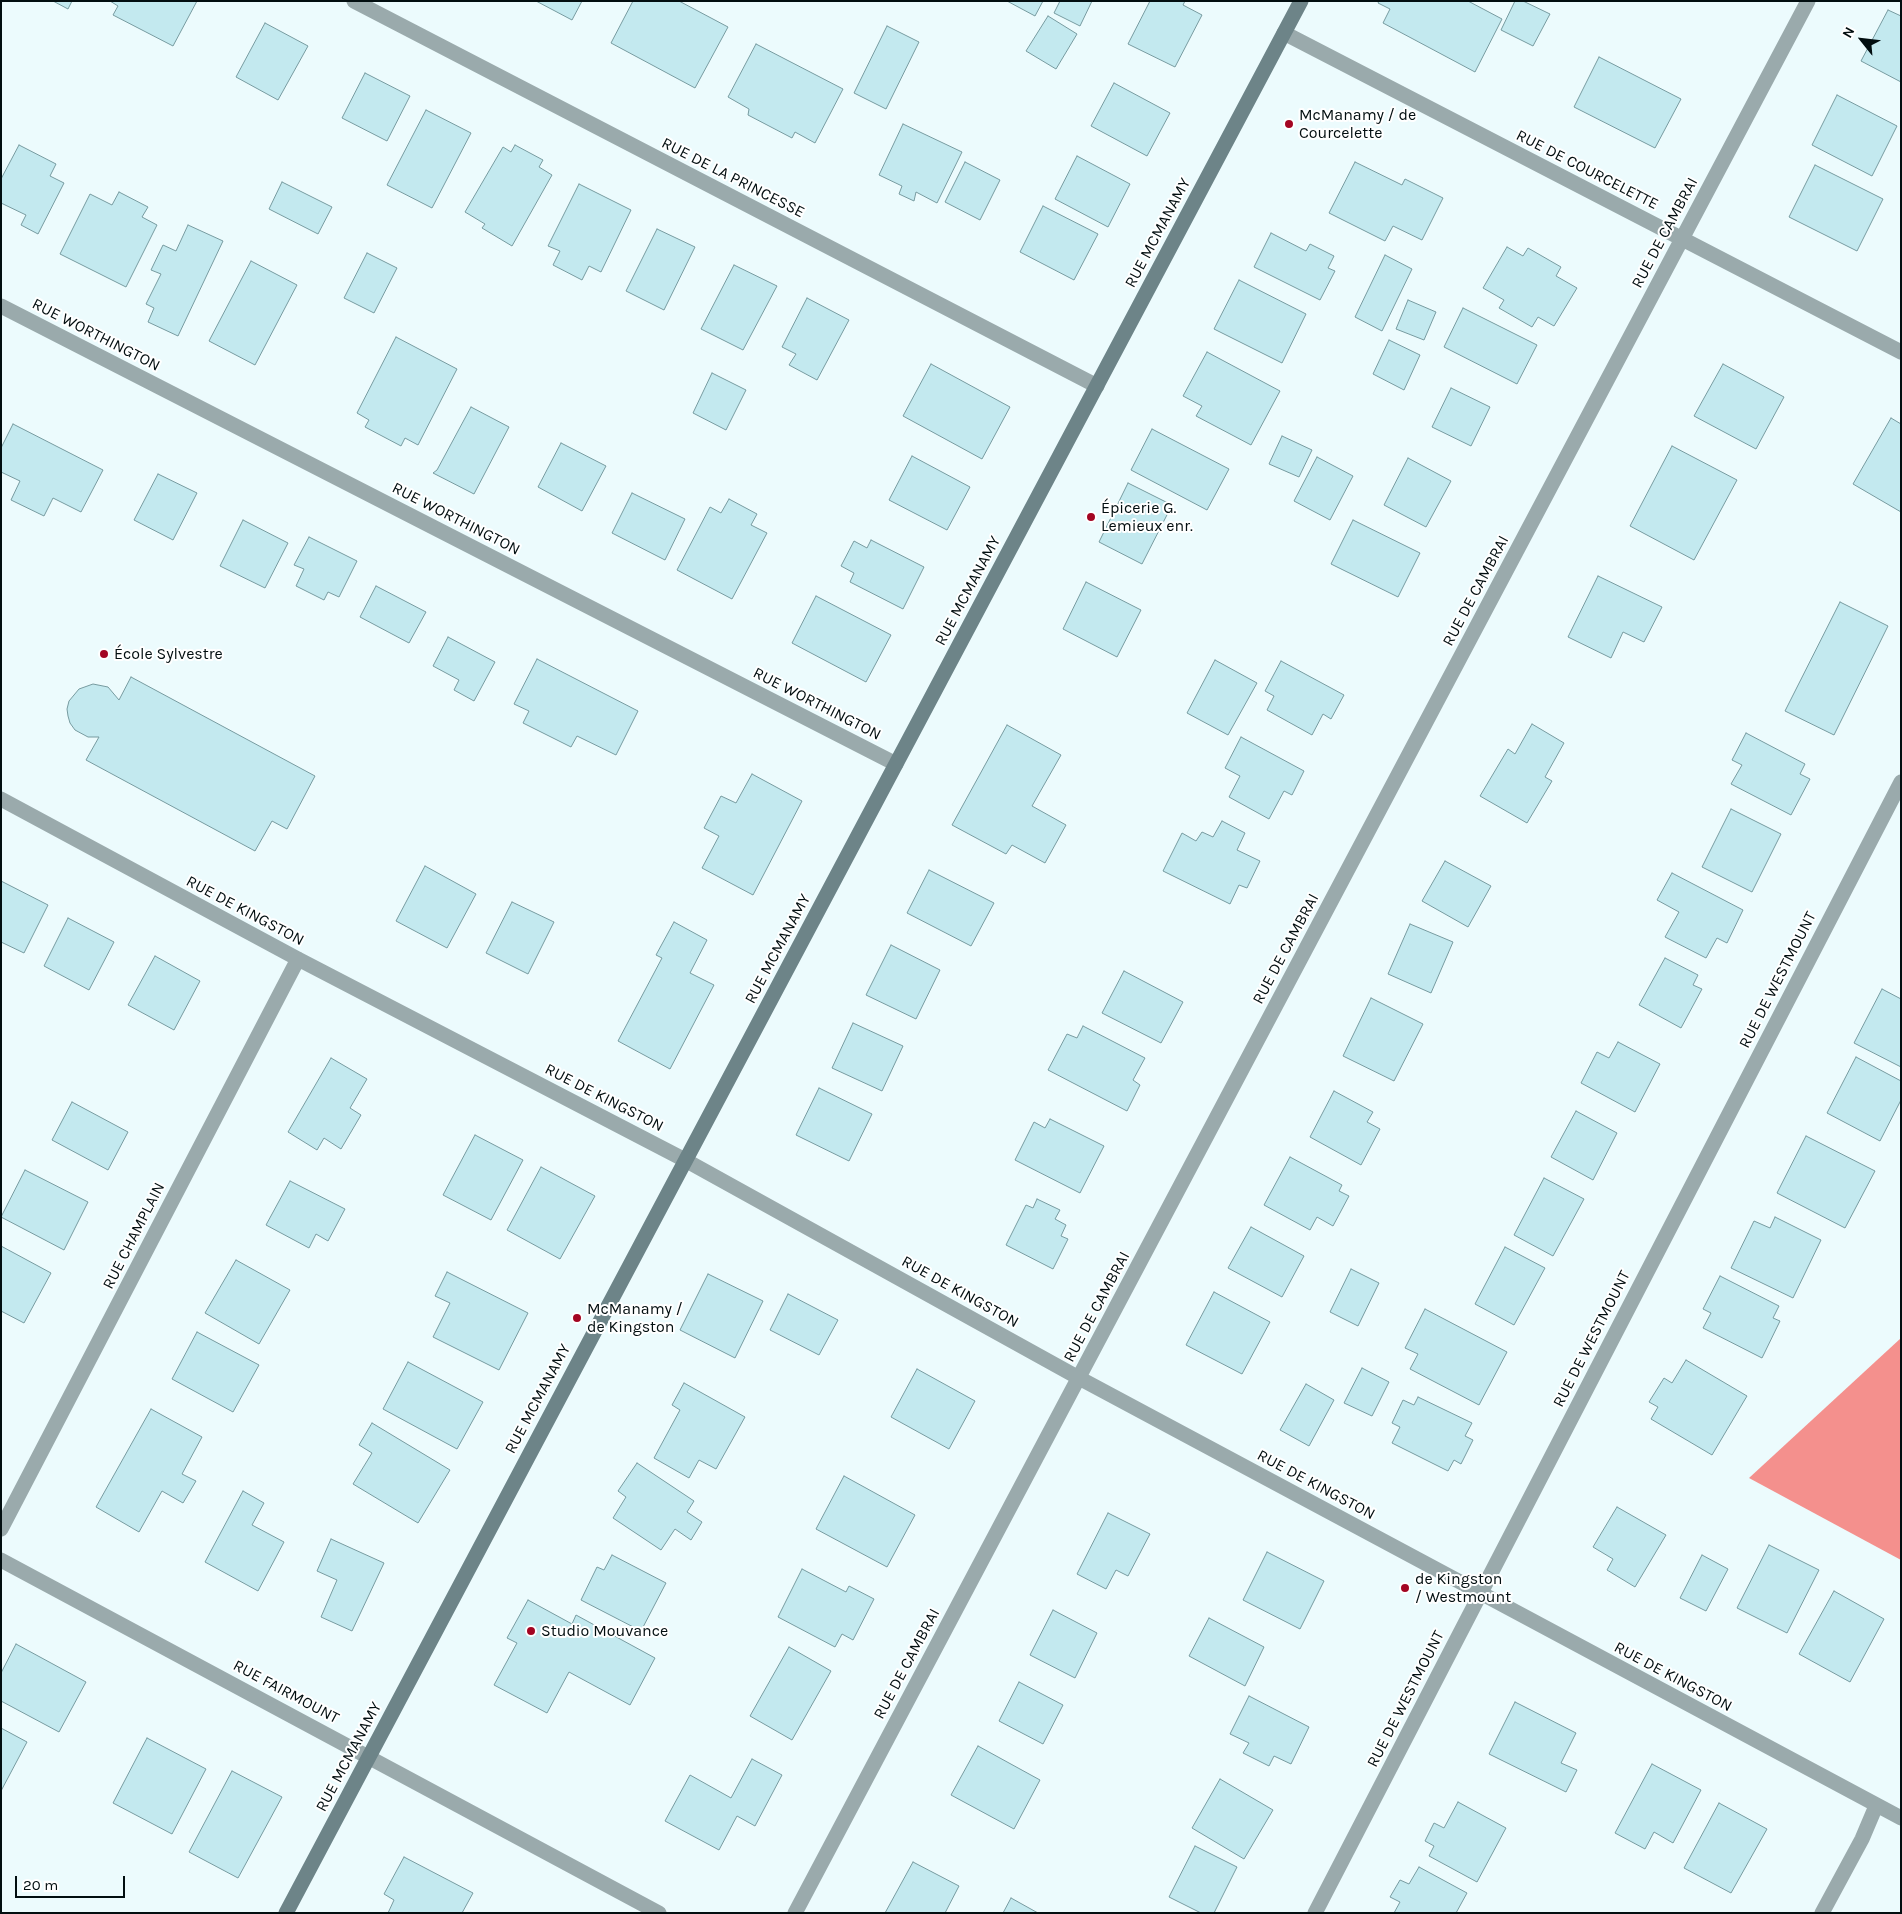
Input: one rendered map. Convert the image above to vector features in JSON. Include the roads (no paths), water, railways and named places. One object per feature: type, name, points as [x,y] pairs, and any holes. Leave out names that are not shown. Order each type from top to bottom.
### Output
[{"type":"street","name":"RUE DE LA PRINCESSE","points":[[354,1],[1097,386]]},
{"type":"street","name":"RUE MCMANAMY","points":[[286,1913],[1301,1]]},
{"type":"street","name":"RUE DE CAMBRAI","points":[[795,1913],[1808,1]]},
{"type":"street","name":"RUE DE COURCELETTE","points":[[1284,33],[1901,352]]},
{"type":"street","name":"RUE WORTHINGTON","points":[[1,306],[896,764]]},
{"type":"street","name":"RUE DE WESTMOUNT","points":[[1315,1913],[1901,782]]},
{"type":"street","name":"RUE DE KINGSTON","points":[[1,799],[298,959],[685,1160],[1079,1378],[1901,1818]]},
{"type":"street","name":"RUE CHAMPLAIN","points":[[1,1529],[298,959]]},
{"type":"street","name":"RUE FAIRMOUNT","points":[[1,1560],[659,1913]]},
{"type":"street","points":[[1822,1913],[1862,1839],[1876,1806]]},
{"type":"place","name":"McManamy / de Courcelette","points":[[1289,124]]},
{"type":"place","name":"Épicerie G. Lemieux enr.","points":[[1091,517]]},
{"type":"place","name":"École Sylvestre","points":[[104,654]]},
{"type":"place","name":"McManamy / de Kingston","points":[[577,1318]]},
{"type":"place","name":"de Kingston / Westmount","points":[[1405,1588]]},
{"type":"place","name":"Studio Mouvance","points":[[531,1631]]}]
